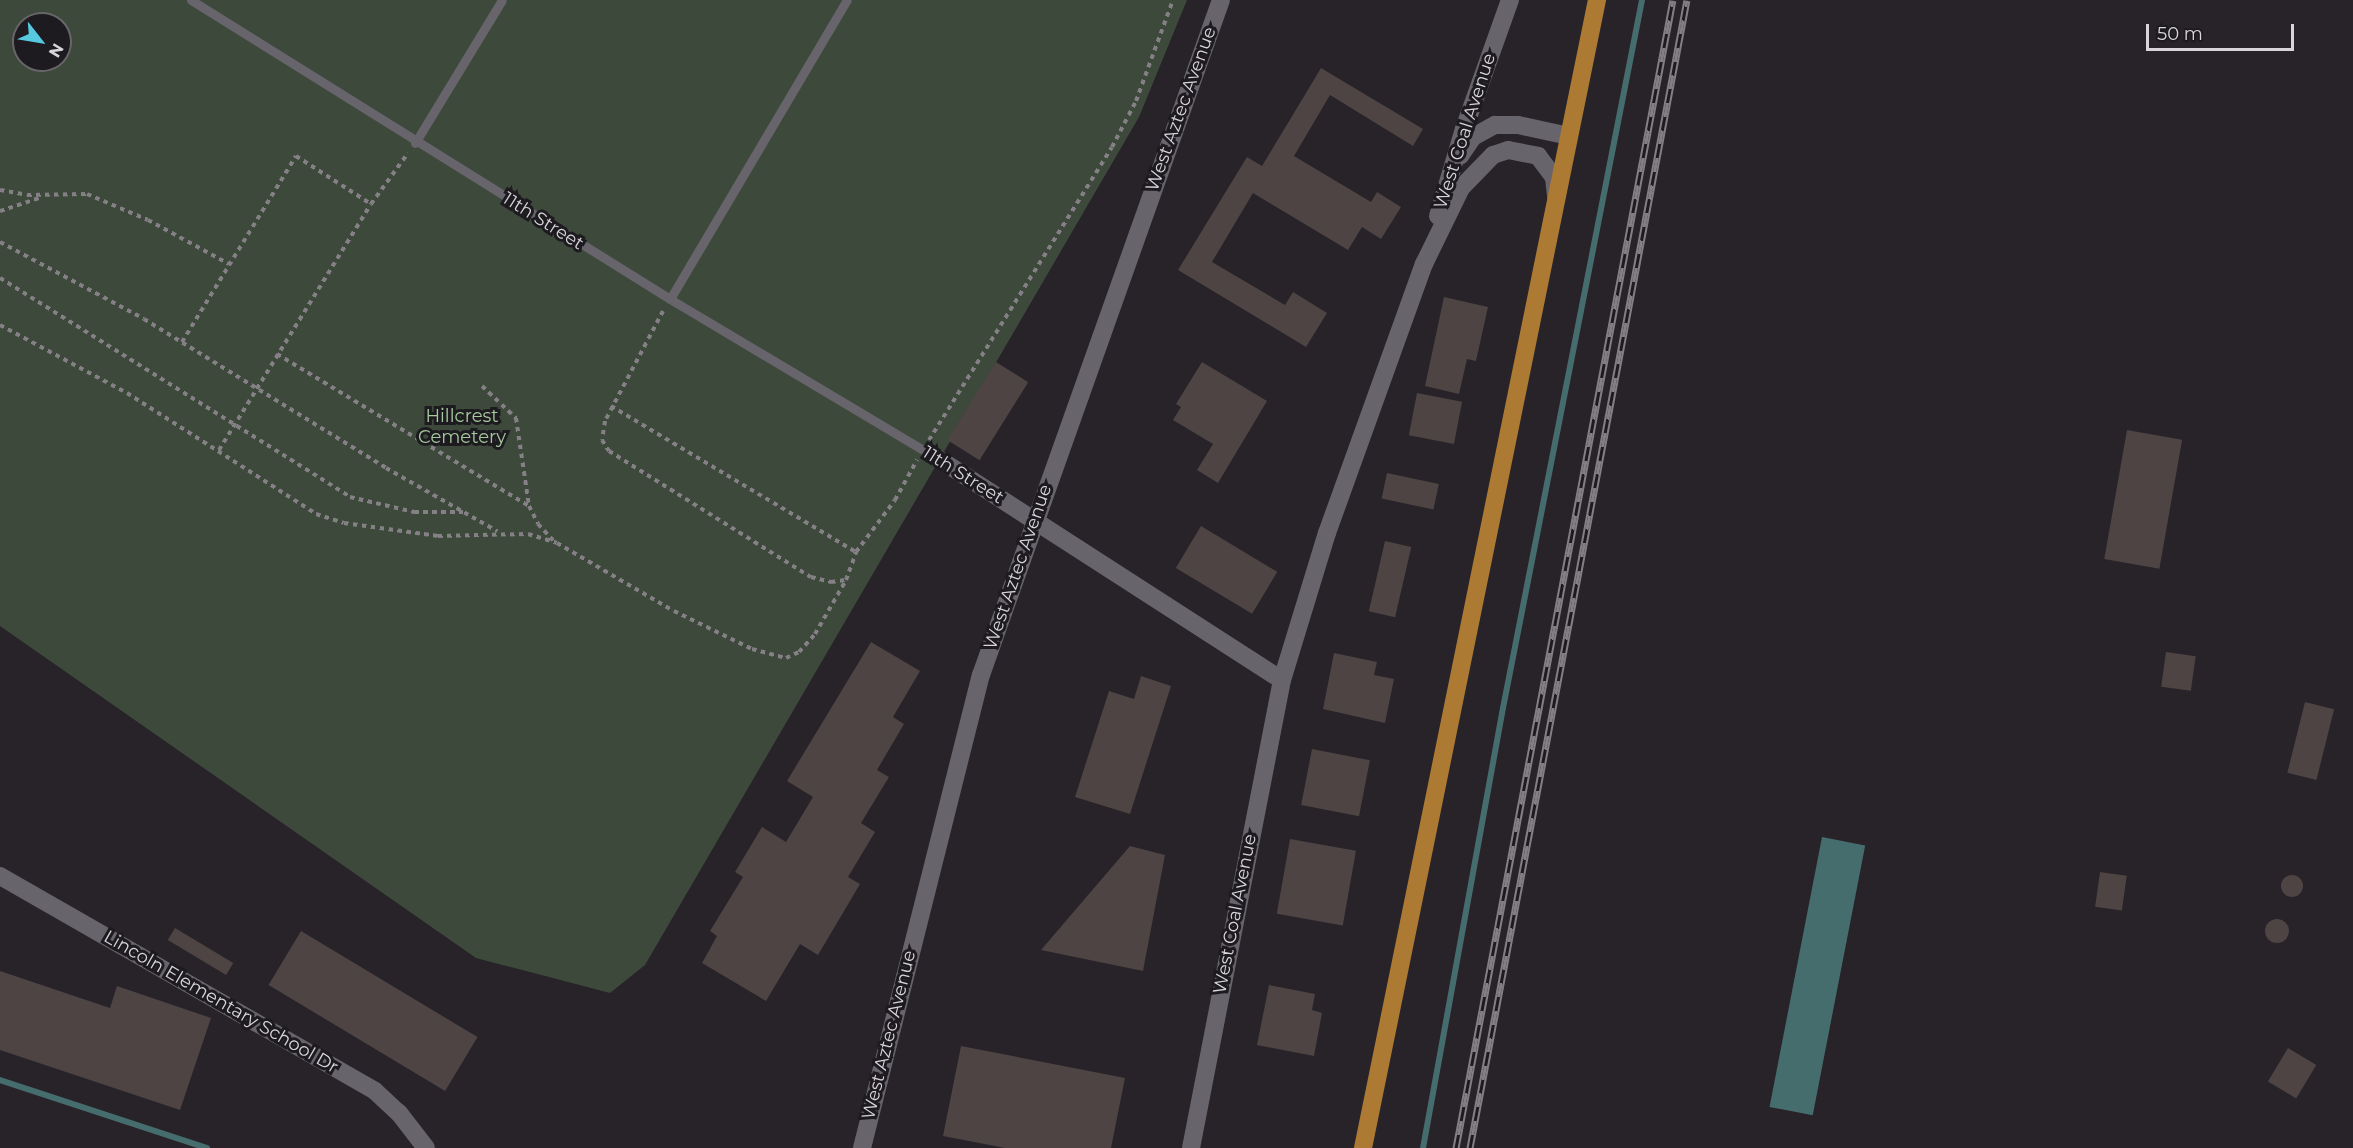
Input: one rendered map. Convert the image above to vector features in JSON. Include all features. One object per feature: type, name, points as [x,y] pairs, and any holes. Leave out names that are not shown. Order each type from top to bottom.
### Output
[{"type":"main road","points":[[1363,1148],[1597,0]]},
{"type":"street","name":"West Aztec Avenue","points":[[862,1148],[981,675],[1221,0]]},
{"type":"street","name":"West Coal Avenue","points":[[1191,1148],[1282,680],[1327,534],[1424,264],[1452,166],[1510,0]]},
{"type":"street","points":[[1452,166],[1473,137],[1495,125],[1518,125],[1569,136]]},
{"type":"street","points":[[1424,264],[1461,188],[1493,155],[1508,150],[1538,156],[1554,177],[1557,199]]},
{"type":"street","name":"11th Street","points":[[942,461],[1282,680]]},
{"type":"street","name":"Lincoln Elementary School Dr","points":[[0,876],[375,1090],[399,1113],[426,1148]]},
{"type":"lane","name":"11th Street","points":[[190,0],[415,143],[670,299],[942,461]]},
{"type":"lane","points":[[415,143],[502,0]]},
{"type":"lane","points":[[670,299],[847,0]]},
{"type":"path","points":[[0,326],[92,373],[219,450],[298,504],[344,523],[438,536],[499,532],[528,534],[557,543],[683,615],[752,649],[786,658],[799,652],[815,634],[846,580],[856,552],[895,500],[923,450],[1112,147],[1136,101],[1173,0]]},
{"type":"path","points":[[219,450],[371,204],[415,143]]},
{"type":"path","points":[[181,342],[296,156],[371,204]]},
{"type":"path","points":[[0,190],[52,195],[87,194],[116,205],[230,264]]},
{"type":"path","points":[[0,211],[17,202],[52,195]]},
{"type":"path","points":[[0,242],[72,278],[499,532]]},
{"type":"path","points":[[0,278],[350,496],[414,512],[464,512]]},
{"type":"path","points":[[670,299],[611,406],[602,440],[609,452],[811,577],[831,582],[846,580]]},
{"type":"path","points":[[278,354],[529,506]]},
{"type":"path","points":[[482,386],[516,418],[529,506],[538,524],[557,543]]},
{"type":"path","points":[[611,406],[856,552]]},
{"type":"green space","name":"Hillcrest Cemetery","points":[[0,0],[1187,0],[1139,117],[645,965],[610,993],[476,958],[0,626]]},
{"type":"water","points":[[1822,837],[1865,845],[1813,1115],[1770,1107]]},
{"type":"building","points":[[1321,68],[1423,129],[1413,146],[1330,95],[1294,156],[1371,202],[1377,192],[1401,207],[1381,239],[1362,227],[1348,250],[1253,193],[1212,262],[1285,305],[1293,292],[1327,313],[1306,347],[1178,270],[1247,157],[1262,166]]},
{"type":"building","points":[[1444,297],[1488,307],[1476,361],[1467,359],[1459,394],[1425,386]]},
{"type":"building","points":[[996,362],[1028,382],[979,460],[947,440]]},
{"type":"building","points":[[1202,362],[1267,401],[1218,483],[1197,470],[1213,444],[1173,420],[1181,407],[1176,404]]},
{"type":"building","points":[[1417,393],[1462,402],[1454,444],[1409,435]]},
{"type":"building","points":[[2127,430],[2182,440],[2159,569],[2104,559]]},
{"type":"building","points":[[1387,473],[1439,484],[1433,509],[1382,498]]},
{"type":"building","points":[[1201,526],[1277,572],[1252,614],[1176,568]]},
{"type":"building","points":[[1385,541],[1411,547],[1395,617],[1369,611]]},
{"type":"building","points":[[871,642],[920,671],[893,717],[904,724],[877,770],[889,777],[861,823],[875,832],[848,877],[860,884],[818,955],[800,944],[766,1001],[702,963],[717,936],[710,931],[743,877],[735,872],[762,827],[786,842],[813,797],[787,781]]},
{"type":"building","points":[[2166,652],[2196,656],[2191,691],[2161,687]]},
{"type":"building","points":[[1334,653],[1377,662],[1374,675],[1394,679],[1385,723],[1323,709]]},
{"type":"building","points":[[1141,676],[1171,686],[1130,814],[1075,797],[1109,691],[1134,699]]},
{"type":"building","points":[[2305,702],[2334,709],[2316,780],[2287,773]]},
{"type":"building","points":[[1312,749],[1370,760],[1359,816],[1301,805]]},
{"type":"building","points":[[1290,839],[1356,851],[1343,925],[1277,914]]},
{"type":"building","points":[[1130,846],[1165,855],[1143,971],[1041,950]]},
{"type":"building","points":[[2100,872],[2127,876],[2122,910],[2095,907]]},
{"type":"building","points":[[2292,875],[2300,878],[2303,886],[2300,894],[2292,897],[2284,894],[2281,886],[2284,878]]},
{"type":"building","points":[[2277,919],[2282,920],[2288,926],[2288,936],[2282,942],[2277,943],[2272,942],[2266,936],[2265,931],[2266,926],[2272,920]]},
{"type":"building","points":[[175,928],[233,963],[226,975],[168,940]]},
{"type":"building","points":[[301,931],[478,1037],[445,1091],[269,985]]},
{"type":"building","points":[[0,971],[110,1008],[117,986],[211,1018],[180,1110],[0,1050]]},
{"type":"building","points":[[1269,985],[1315,994],[1312,1010],[1322,1013],[1314,1056],[1257,1045]]},
{"type":"building","points":[[961,1046],[1125,1078],[1111,1148],[1005,1148],[943,1136]]},
{"type":"building","points":[[2288,1048],[2316,1065],[2296,1098],[2268,1081]]},
{"type":"waterway","points":[[1423,1148],[1503,708],[1642,0]]},
{"type":"waterway","points":[[0,1080],[207,1148]]},
{"type":"railway","points":[[1456,1148],[1673,0]]},
{"type":"railway","points":[[1470,1148],[1687,0]]}]
